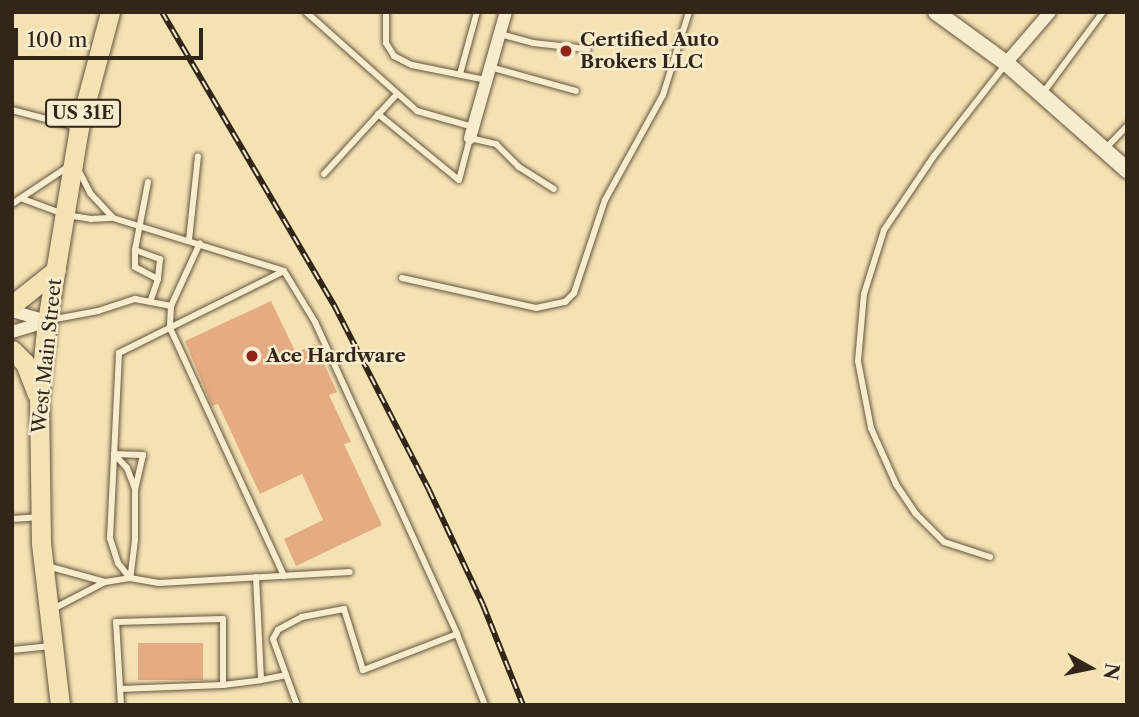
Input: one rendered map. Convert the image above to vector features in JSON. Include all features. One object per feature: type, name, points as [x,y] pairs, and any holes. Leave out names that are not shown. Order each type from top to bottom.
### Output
[{"type":"main road","name":"West Main Street","points":[[60,705],[40,517],[39,398],[47,321],[79,128],[110,12]]},
{"type":"main road","points":[[936,12],[1006,63],[1127,170]]},
{"type":"main road","points":[[12,305],[56,270]]},
{"type":"main road","points":[[12,350],[25,363],[39,398]]},
{"type":"street","points":[[471,132],[506,12]]},
{"type":"street","points":[[1006,63],[1050,12]]},
{"type":"street","points":[[12,311],[47,321]]},
{"type":"street","points":[[12,332],[47,321]]},
{"type":"lane","points":[[306,12],[416,111],[496,144],[519,167],[554,189]]},
{"type":"lane","points":[[386,12],[386,43],[394,56],[412,65],[460,74],[488,73],[576,91]]},
{"type":"lane","points":[[460,74],[477,12]]},
{"type":"lane","points":[[402,278],[536,308],[565,302],[574,293],[605,200],[663,95],[689,12]]},
{"type":"lane","points":[[1042,95],[1103,12]]},
{"type":"lane","points":[[500,34],[533,43],[588,49]]},
{"type":"lane","points":[[990,557],[944,541],[916,514],[896,484],[871,428],[858,361],[864,294],[884,230],[934,156],[1006,63]]},
{"type":"lane","points":[[324,174],[397,93]]},
{"type":"lane","points":[[12,110],[79,128]]},
{"type":"lane","points":[[378,114],[459,180],[471,132]]},
{"type":"lane","points":[[1104,150],[1127,126]]},
{"type":"lane","points":[[189,240],[198,156]]},
{"type":"lane","points":[[12,204],[74,163],[90,193],[113,218]]},
{"type":"lane","points":[[148,181],[135,250],[135,267],[158,279]]},
{"type":"lane","points":[[23,199],[66,215],[91,219],[113,218],[284,271],[315,322],[457,634],[485,705]]},
{"type":"lane","points":[[200,243],[171,306],[170,328],[284,576]]},
{"type":"lane","points":[[135,250],[160,259],[158,279],[150,302]]},
{"type":"lane","points":[[130,578],[118,563],[110,538],[119,354],[284,271]]},
{"type":"lane","points":[[47,321],[98,311],[135,299],[171,306]]},
{"type":"lane","points":[[114,454],[143,455],[135,489],[135,540],[130,578]]},
{"type":"lane","points":[[114,454],[127,468],[135,489]]},
{"type":"lane","points":[[12,519],[40,517]]},
{"type":"lane","points":[[44,564],[105,582]]},
{"type":"lane","points":[[49,611],[105,582],[130,578],[159,583],[350,572]]},
{"type":"lane","points":[[257,577],[261,680]]},
{"type":"lane","points":[[298,705],[274,639],[278,630],[302,617],[344,609],[363,670],[457,634]]},
{"type":"lane","points":[[121,705],[116,622],[223,619],[223,685]]},
{"type":"lane","points":[[12,650],[53,645]]},
{"type":"lane","points":[[120,689],[223,685],[286,675]]},
{"type":"building","points":[[271,301],[296,353],[315,344],[337,392],[329,395],[351,442],[344,444],[382,525],[296,566],[284,539],[323,520],[302,474],[260,494],[218,404],[212,406],[185,341]]},
{"type":"building","points":[[138,643],[203,643],[203,680],[138,680]]},
{"type":"railway","points":[[162,12],[334,305],[429,490],[483,605],[523,705]]},
{"type":"place","name":"Certified Auto Brokers LLC","points":[[566,51]]},
{"type":"place","name":"Ace Hardware","points":[[252,356]]}]
